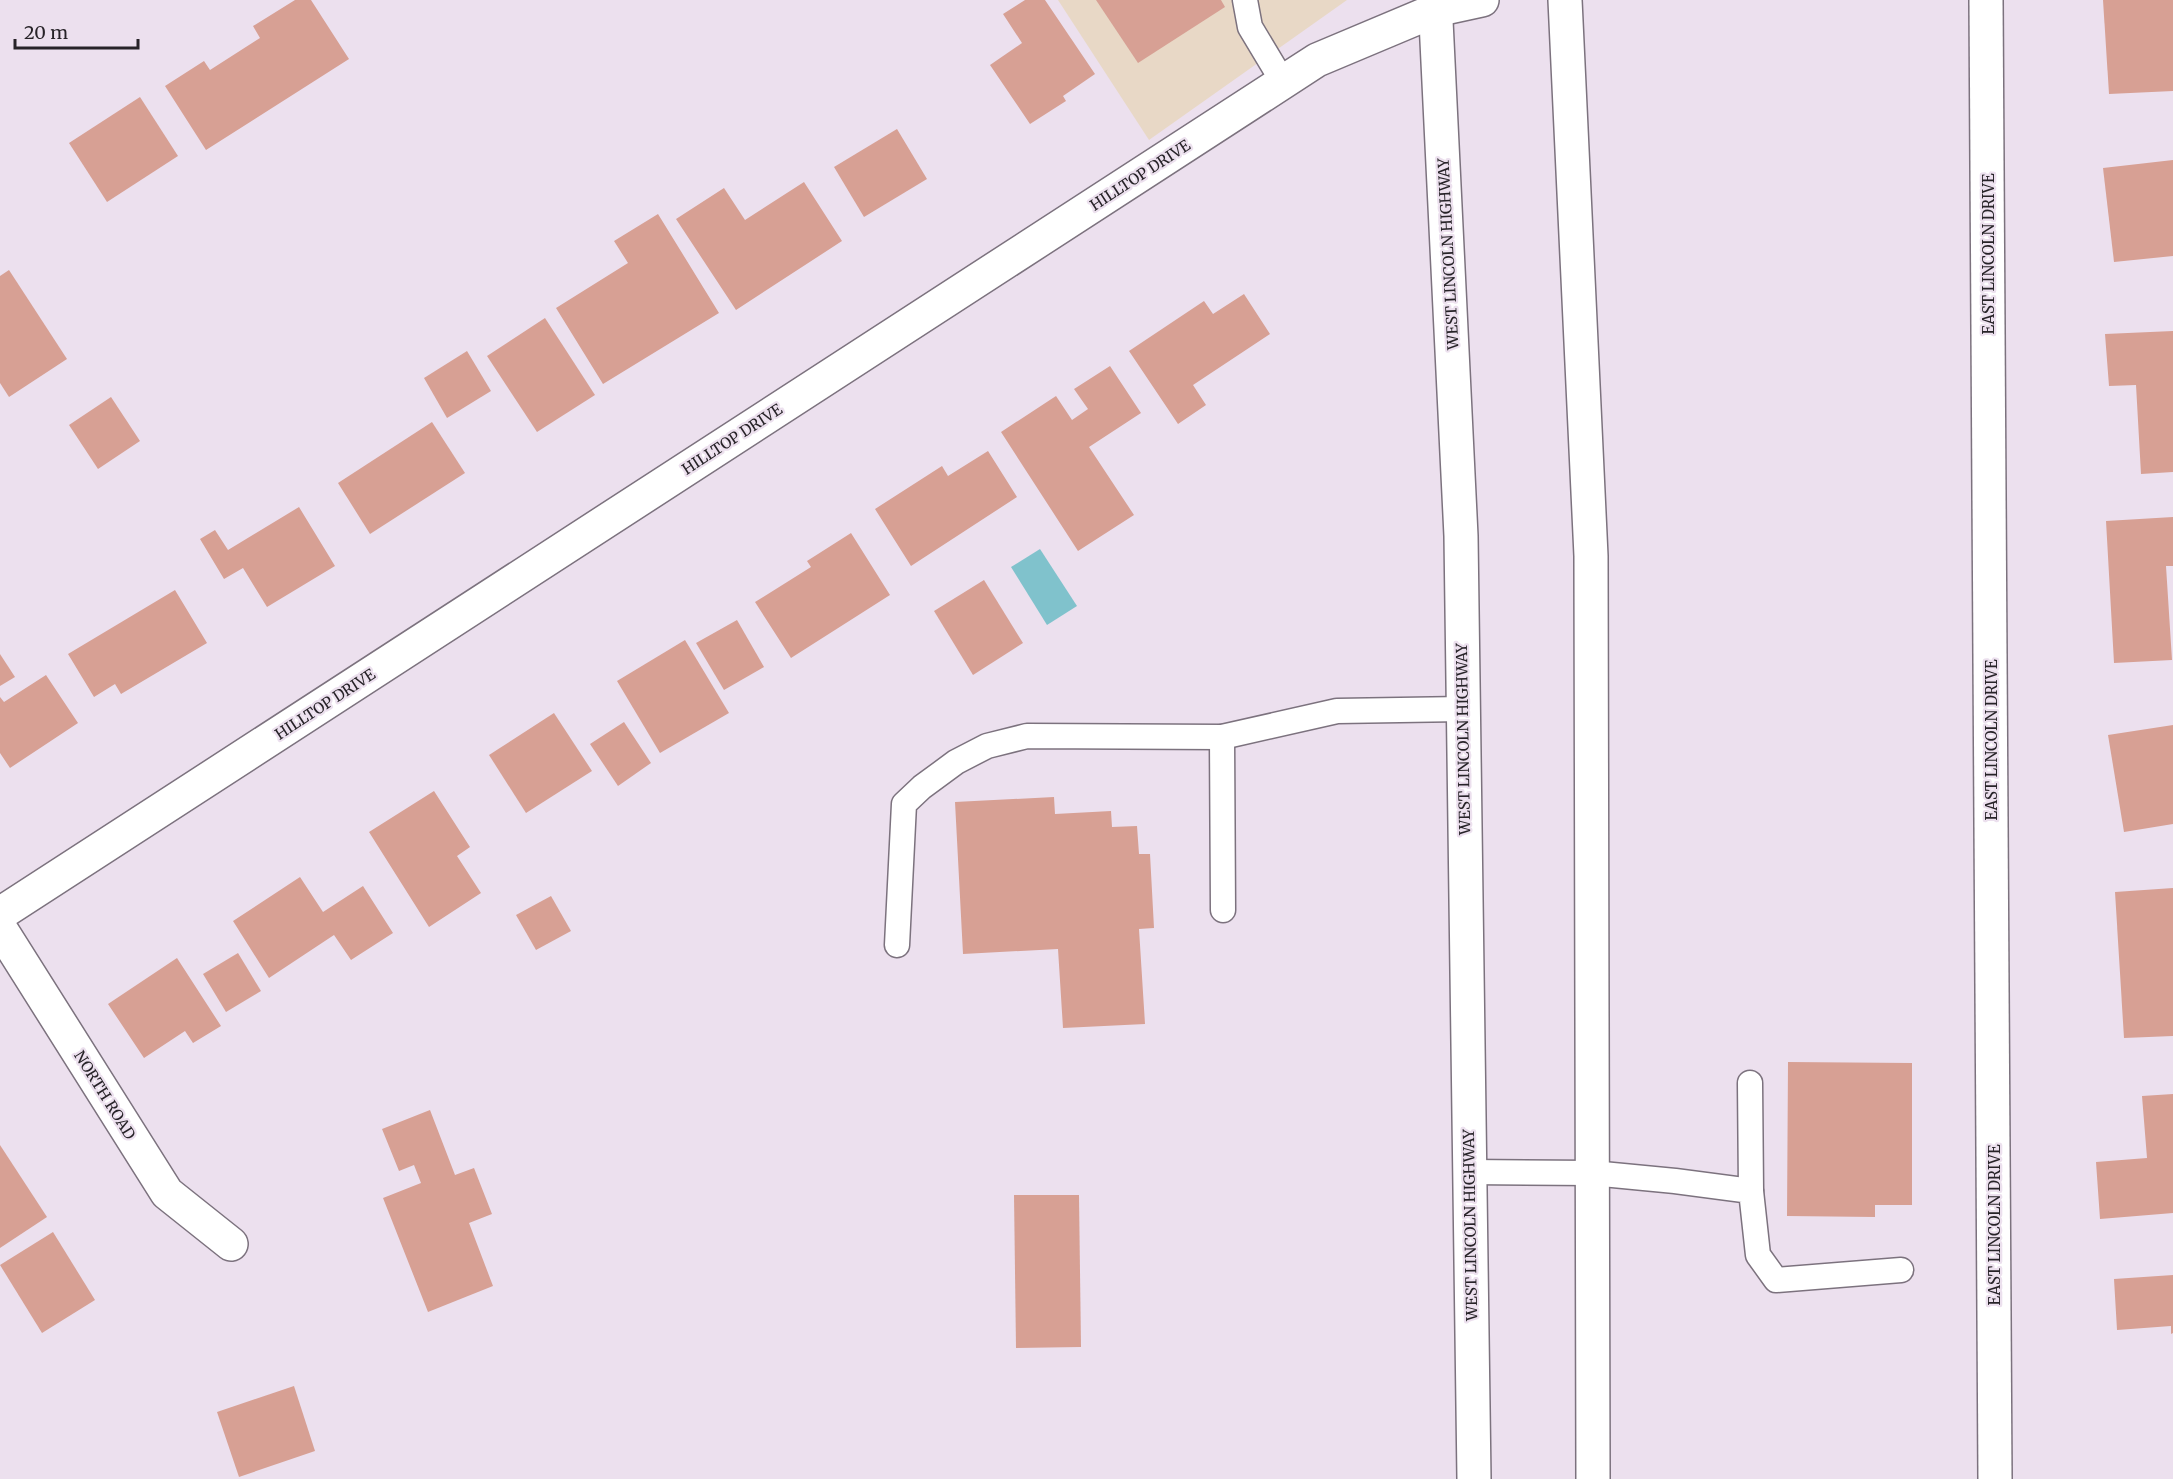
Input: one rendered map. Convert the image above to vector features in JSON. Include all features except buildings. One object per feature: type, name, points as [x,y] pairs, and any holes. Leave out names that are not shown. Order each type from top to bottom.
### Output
[{"type":"street","name":"HILLTOP DRIVE","points":[[0,914],[1317,60],[1436,5],[1482,0]]},
{"type":"street","points":[[1566,0],[1591,556],[1593,1479]]},
{"type":"street","name":"EAST LINCOLN DRIVE","points":[[1986,0],[1995,1479]]},
{"type":"street","name":"WEST LINCOLN HIGHWAY","points":[[1436,5],[1461,536],[1474,1479]]},
{"type":"street","name":"NORTH ROAD","points":[[0,928],[167,1192],[231,1244]]},
{"type":"lane","points":[[1245,0],[1250,27],[1283,82]]},
{"type":"lane","points":[[897,945],[904,804],[922,787],[956,762],[987,746],[1027,736],[1222,737],[1337,711],[1463,709]]},
{"type":"lane","points":[[1222,737],[1223,910]]},
{"type":"lane","points":[[1750,1083],[1751,1191],[1758,1255],[1776,1280],[1901,1270]]},
{"type":"lane","points":[[1469,1172],[1592,1173],[1751,1191]]},
{"type":"shaded area","points":[[1058,0],[1347,0],[1149,140]]},
{"type":"water","points":[[1040,549],[1077,606],[1047,625],[1011,567]]}]
